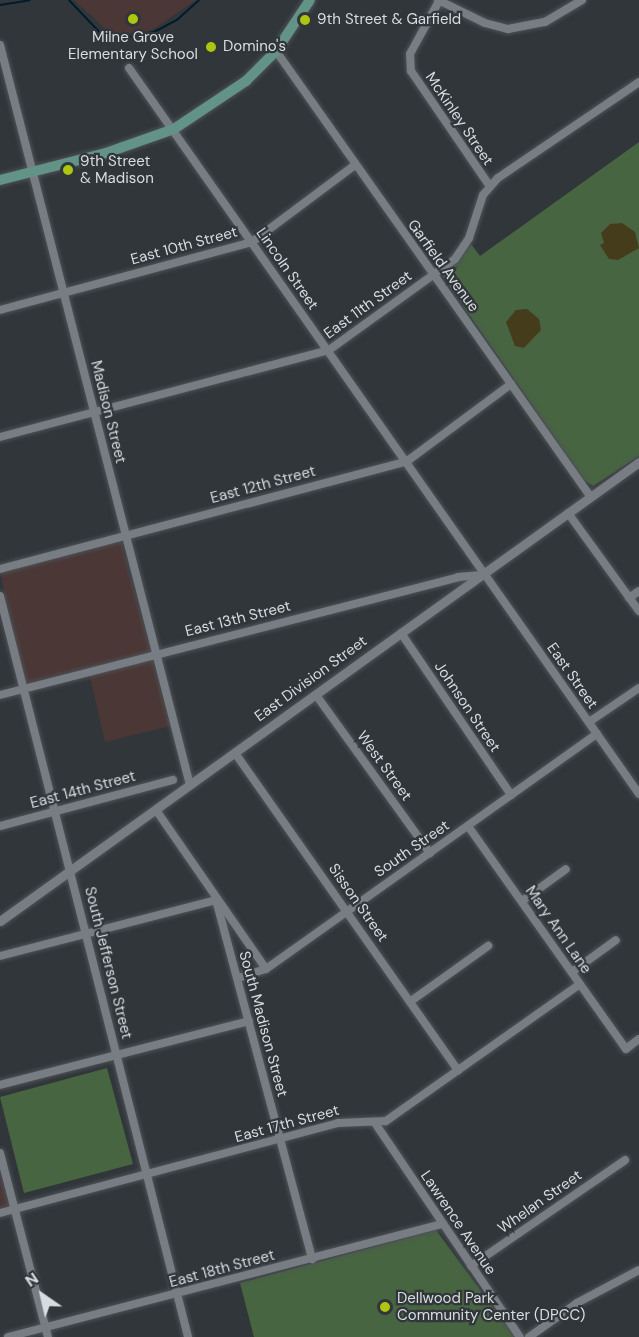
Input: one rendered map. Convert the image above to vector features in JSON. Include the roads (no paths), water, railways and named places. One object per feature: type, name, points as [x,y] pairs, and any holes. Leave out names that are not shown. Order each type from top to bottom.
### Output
[{"type":"main road","points":[[0,180],[135,145],[174,129],[217,103],[276,51],[310,0]]},
{"type":"street","points":[[438,0],[485,23],[508,29],[545,22],[582,0]]},
{"type":"street","name":"McKinley Street","points":[[438,0],[410,54],[411,71],[489,185]]},
{"type":"street","name":"Madison Street","points":[[1,50],[95,412],[154,654],[190,785]]},
{"type":"street","name":"Garfield Avenue","points":[[276,51],[590,496]]},
{"type":"street","name":"Lincoln Street","points":[[129,68],[329,350],[483,574]]},
{"type":"street","points":[[489,185],[639,81]]},
{"type":"street","name":"East 10th Street","points":[[0,310],[252,242],[355,165]]},
{"type":"street","name":"East 11th Street","points":[[0,437],[329,350],[433,276],[461,250],[489,185]]},
{"type":"street","name":"East 12th Street","points":[[0,569],[406,462],[511,384]]},
{"type":"street","name":"East Division Street","points":[[0,921],[639,462]]},
{"type":"street","points":[[568,513],[639,611]]},
{"type":"street","name":"East 13th Street","points":[[0,695],[458,577],[483,574]]},
{"type":"street","name":"East Street","points":[[483,574],[639,794]]},
{"type":"street","points":[[629,598],[639,591]]},
{"type":"street","name":"South Jefferson Street","points":[[0,596],[72,868],[188,1337]]},
{"type":"street","name":"Johnson Street","points":[[401,633],[511,795]]},
{"type":"street","points":[[588,722],[639,688]]},
{"type":"street","name":"West Street","points":[[316,695],[430,853]]},
{"type":"street","name":"South Street","points":[[238,978],[266,969],[597,734]]},
{"type":"street","name":"Sisson Street","points":[[235,753],[458,1070]]},
{"type":"street","name":"East 14th Street","points":[[0,826],[173,780]]},
{"type":"street","points":[[156,810],[216,900],[266,969]]},
{"type":"street","name":"Mary Ann Lane","points":[[468,826],[626,1049],[639,1040]]},
{"type":"street","points":[[522,901],[566,869]]},
{"type":"street","points":[[0,956],[216,900]]},
{"type":"street","name":"South Madison Street","points":[[216,900],[312,1259]]},
{"type":"street","points":[[572,972],[616,940]]},
{"type":"street","points":[[411,1001],[488,946]]},
{"type":"street","name":"East 17th Street","points":[[0,1213],[349,1121],[375,1123],[386,1121],[580,984]]},
{"type":"street","points":[[0,1084],[249,1021]]},
{"type":"street","name":"Lawrence Avenue","points":[[375,1123],[520,1337]]},
{"type":"street","points":[[0,1153],[47,1334]]},
{"type":"street","name":"Whelan Street","points":[[471,1266],[625,1160]]},
{"type":"street","name":"East 18th Street","points":[[8,1337],[47,1334],[177,1295],[442,1224]]},
{"type":"street","points":[[529,1337],[577,1303],[639,1270]]},
{"type":"waterway","points":[[0,5],[30,0]]},
{"type":"waterway","points":[[69,0],[104,37],[115,40],[154,32],[178,19],[199,0]]},
{"type":"place","name":"Milne Grove Elementary School","points":[[133,19]]},
{"type":"place","name":"9th Street & Garfield","points":[[305,20]]},
{"type":"place","name":"Domino's","points":[[211,47]]},
{"type":"place","name":"9th Street & Madison","points":[[68,170]]},
{"type":"place","name":"Dellwood Park Community Center (DPCC)","points":[[385,1307]]}]
